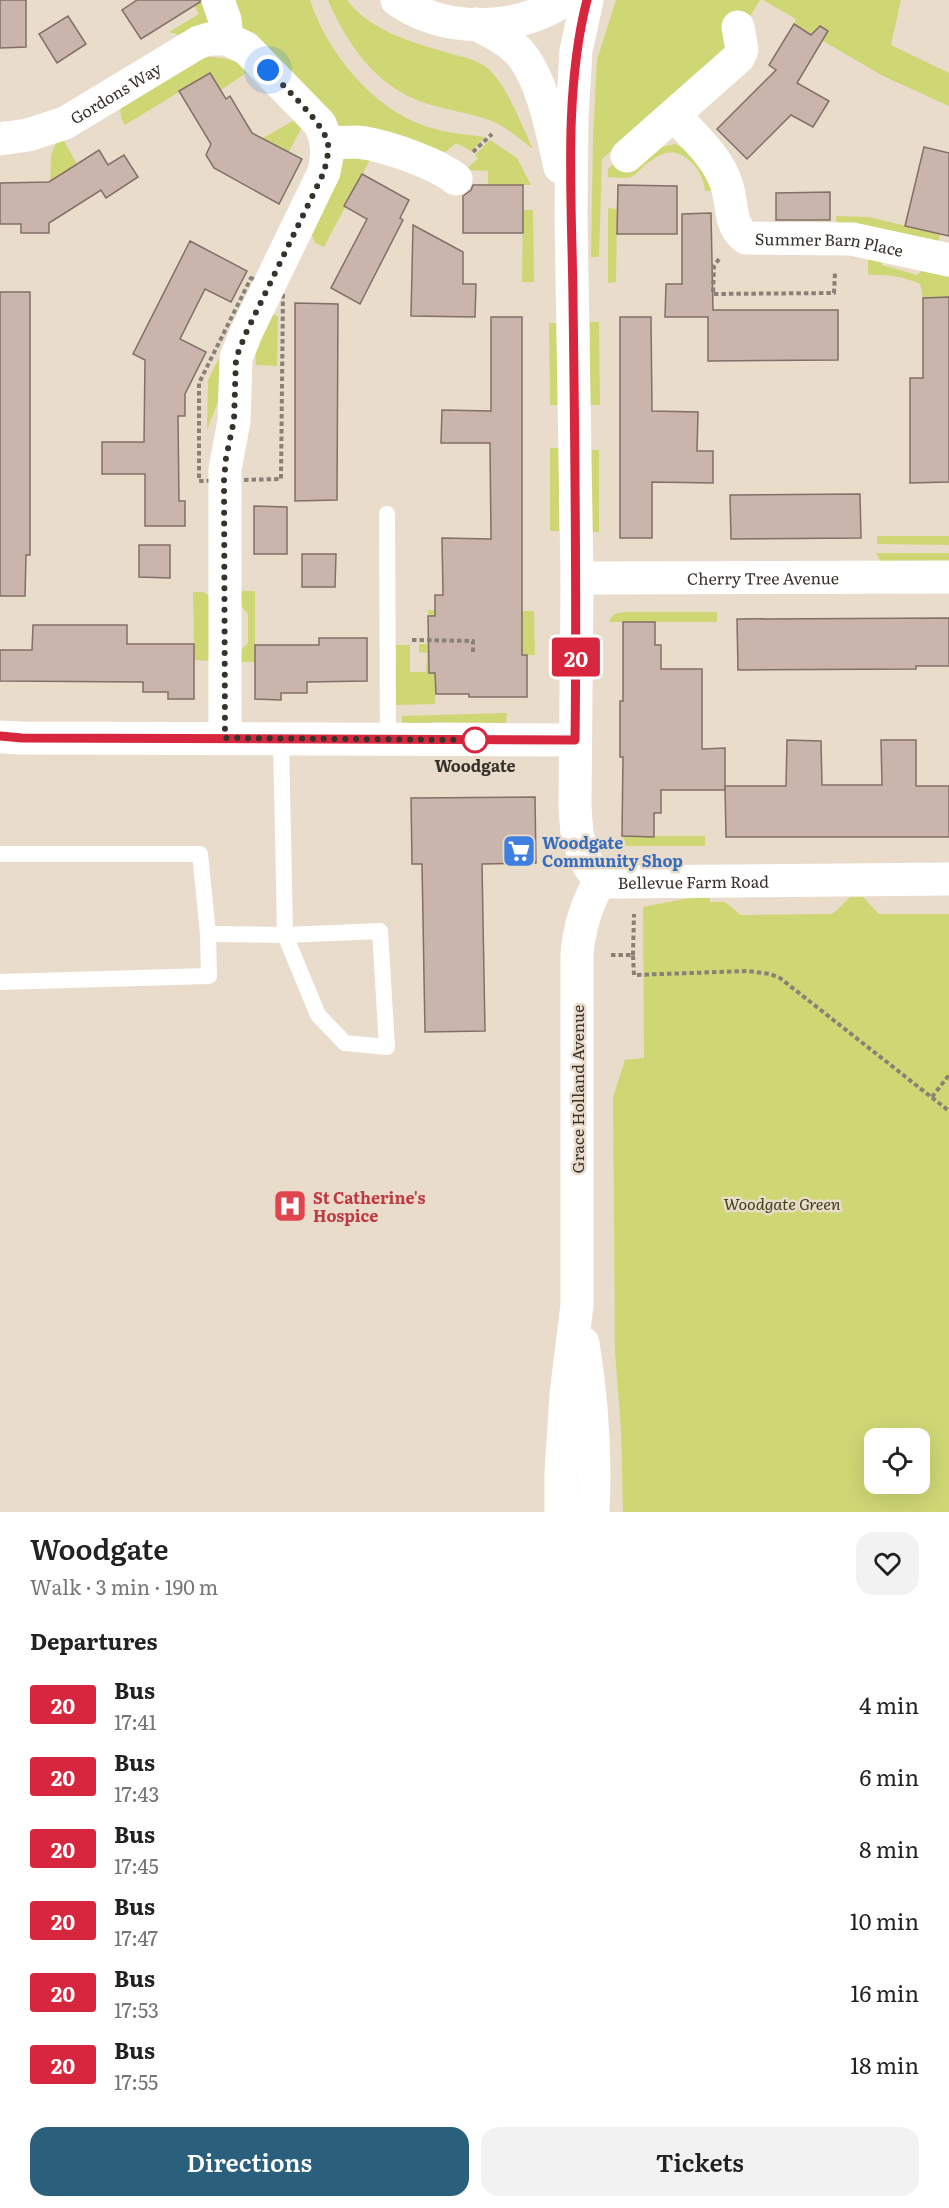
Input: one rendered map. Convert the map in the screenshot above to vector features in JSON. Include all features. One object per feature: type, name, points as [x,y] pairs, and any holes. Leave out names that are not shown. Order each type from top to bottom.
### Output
[{"type":"street","points":[[218,0],[225,20],[227,39],[240,44],[253,55],[320,124],[328,143],[324,172],[236,358],[234,420],[224,480],[225,738]]},
{"type":"street","points":[[397,0],[414,11],[426,15],[476,24],[504,24],[521,20],[541,13],[565,0]]},
{"type":"street","name":"Bellevue Farm Road","points":[[587,0],[576,51],[571,218],[577,578],[575,740],[577,834],[584,857],[591,869],[610,882],[949,879]]},
{"type":"street","name":"Bellevue Farm Road","points":[[476,24],[510,44],[519,52],[530,69],[547,117],[571,218]]},
{"type":"street","points":[[627,156],[738,58],[742,50],[738,27]]},
{"type":"street","name":"Gordons Way","points":[[0,139],[28,135],[65,123],[181,51],[203,40],[227,39]]},
{"type":"street","name":"Summer Barn Place","points":[[674,115],[719,168],[727,186],[734,222],[738,232],[746,238],[869,241],[949,260]]},
{"type":"street","points":[[328,143],[356,142],[372,145],[430,164],[456,179]]},
{"type":"street","name":"Cherry Tree Avenue","points":[[577,578],[949,577]]},
{"type":"street","points":[[0,736],[22,738],[575,740]]},
{"type":"street","name":"Grace Holland Avenue","points":[[561,1512],[566,1394],[578,1305],[577,955],[579,934],[587,905],[601,878]]},
{"type":"street","name":"Grace Holland Avenue","points":[[578,1305],[591,1397],[594,1442],[593,1512]]},
{"type":"lane","points":[[387,514],[388,739]]},
{"type":"lane","points":[[208,934],[285,935],[380,931],[387,1047],[345,1043],[318,1015],[285,935],[281,739]]},
{"type":"lane","points":[[0,854],[200,854],[208,934],[209,976],[0,982]]},
{"type":"path","points":[[738,232],[714,266],[713,294],[834,293],[835,239]]},
{"type":"path","points":[[388,640],[473,641],[473,654]]},
{"type":"path","points":[[577,955],[633,955],[634,975],[748,971],[770,974],[789,984],[949,1111]]},
{"type":"path","points":[[932,1097],[949,1075]]},
{"type":"green space","points":[[191,0],[209,0],[211,24],[184,36],[169,32],[199,14]]},
{"type":"green space","points":[[232,0],[310,0],[318,20],[340,58],[354,76],[387,106],[425,126],[447,132],[485,137],[471,151],[456,143],[447,151],[442,152],[361,129],[337,125],[237,28]]},
{"type":"green space","points":[[328,0],[347,0],[368,20],[395,35],[470,59],[486,67],[506,93],[532,147],[495,122],[422,102],[390,85],[364,61],[344,32]]},
{"type":"green space","points":[[616,0],[760,0],[720,57],[602,159],[599,257],[591,257],[597,60]]},
{"type":"green space","points":[[763,0],[901,0],[891,45],[949,73],[949,106],[883,76],[794,24],[796,19]]},
{"type":"green space","points":[[208,57],[230,60],[249,71],[221,90],[210,73],[125,125],[121,118],[120,104],[191,62]]},
{"type":"green space","points":[[298,118],[303,125],[289,152],[268,141],[255,165],[244,149]]},
{"type":"green space","points":[[63,139],[77,164],[50,196],[51,155],[56,143]]},
{"type":"green space","points":[[490,140],[517,158],[531,185],[488,185],[488,171],[465,170],[478,159],[475,155]]},
{"type":"green space","points":[[675,144],[691,152],[714,191],[705,191],[702,179],[694,165],[684,157],[672,152],[654,158],[631,177],[608,177],[608,169],[620,157]]},
{"type":"green space","points":[[372,156],[324,247],[315,243],[310,231],[336,182],[345,157]]},
{"type":"green space","points":[[608,208],[617,209],[616,282],[608,283]]},
{"type":"green space","points":[[523,210],[533,210],[534,282],[522,282]]},
{"type":"green space","points":[[836,216],[869,217],[940,234],[937,246],[837,227]]},
{"type":"green space","points":[[868,253],[878,253],[882,265],[917,275],[925,268],[949,275],[949,297],[923,298],[920,284],[894,276],[868,275]]},
{"type":"green space","points":[[269,313],[278,316],[277,366],[256,365],[255,344]]},
{"type":"green space","points":[[590,322],[599,322],[600,405],[590,405]]},
{"type":"green space","points":[[549,323],[559,323],[559,405],[550,405]]},
{"type":"green space","points":[[220,356],[221,394],[207,430],[208,380]]},
{"type":"green space","points":[[550,448],[559,448],[559,531],[550,531]]},
{"type":"green space","points":[[590,450],[599,450],[599,532],[590,532]]},
{"type":"green space","points":[[877,536],[949,536],[949,545],[877,544]]},
{"type":"green space","points":[[876,553],[949,553],[949,562],[881,562]]},
{"type":"green space","points":[[237,591],[255,591],[255,662],[238,662],[238,653],[248,643],[248,614],[238,602]]},
{"type":"green space","points":[[193,592],[203,592],[211,597],[212,661],[194,660]]},
{"type":"green space","points":[[428,610],[534,611],[535,655],[522,655],[456,616],[428,616]]},
{"type":"green space","points":[[624,612],[717,612],[717,622],[609,622],[615,614]]},
{"type":"green space","points":[[419,644],[466,644],[436,657],[435,704],[396,705],[396,645],[410,645],[410,672],[426,672],[427,653],[419,652]]},
{"type":"green space","points":[[507,713],[506,723],[439,722],[402,725],[402,716]]},
{"type":"green space","points":[[623,836],[705,836],[705,846],[629,846],[623,845]]},
{"type":"green space","name":"Woodgate Green","points":[[710,897],[710,902],[725,902],[741,915],[831,914],[850,897],[863,897],[879,914],[949,914],[949,1512],[623,1512],[621,1429],[615,1352],[613,1097],[625,1060],[644,1058],[643,907],[684,899]]},
{"type":"building","points":[[0,0],[26,0],[26,47],[0,48]]},
{"type":"building","points":[[137,0],[200,0],[200,2],[141,39],[122,10]]},
{"type":"building","points":[[68,16],[86,44],[57,63],[39,34]]},
{"type":"building","points":[[794,24],[811,35],[820,26],[828,31],[797,83],[829,101],[813,127],[791,115],[747,159],[717,129],[776,70],[769,65]]},
{"type":"building","points":[[210,73],[226,99],[230,96],[252,133],[302,159],[279,204],[214,168],[206,155],[211,144],[179,91]]},
{"type":"building","points":[[924,147],[949,153],[949,236],[905,226]]},
{"type":"building","points":[[99,150],[108,165],[124,155],[138,177],[106,198],[101,190],[49,223],[49,233],[21,233],[21,224],[0,224],[0,183],[49,182]]},
{"type":"building","points":[[362,174],[409,200],[400,218],[403,220],[360,304],[331,288],[367,219],[344,206]]},
{"type":"building","points":[[473,185],[523,185],[523,233],[463,233],[463,196],[471,190]]},
{"type":"building","points":[[618,185],[677,186],[677,234],[617,234]]},
{"type":"building","points":[[830,192],[830,220],[776,220],[776,193]]},
{"type":"building","points":[[711,213],[713,310],[838,310],[838,360],[708,361],[708,317],[665,317],[666,284],[682,284],[682,214]]},
{"type":"building","points":[[413,225],[463,252],[463,284],[476,284],[475,317],[411,316]]},
{"type":"building","points":[[190,241],[247,271],[231,302],[205,289],[180,339],[206,352],[185,394],[185,416],[178,416],[179,501],[185,501],[185,526],[145,526],[145,474],[102,474],[102,442],[144,442],[145,360],[133,354]]},
{"type":"building","points":[[0,292],[30,292],[30,555],[26,555],[25,596],[0,596]]},
{"type":"building","points":[[949,297],[949,482],[910,483],[910,378],[923,378],[923,298]]},
{"type":"building","points":[[295,303],[338,304],[337,500],[295,501]]},
{"type":"building","points":[[491,317],[522,317],[522,655],[527,655],[527,697],[469,697],[469,694],[436,694],[435,673],[429,673],[428,616],[435,616],[435,595],[443,595],[442,538],[491,539],[490,443],[441,443],[442,410],[491,411]]},
{"type":"building","points":[[620,317],[651,317],[652,411],[698,412],[697,451],[713,451],[713,483],[652,482],[652,538],[620,538]]},
{"type":"building","points":[[860,494],[861,538],[731,539],[730,495]]},
{"type":"building","points":[[254,506],[287,507],[287,554],[254,554]]},
{"type":"building","points":[[139,545],[170,545],[170,578],[139,577]]},
{"type":"building","points":[[302,554],[336,554],[335,587],[302,587]]},
{"type":"building","points":[[949,618],[949,666],[916,666],[916,669],[738,670],[737,619]]},
{"type":"building","points":[[623,622],[655,622],[655,645],[661,645],[661,669],[702,669],[702,749],[725,748],[725,790],[661,790],[661,813],[654,813],[654,837],[622,836],[623,757],[620,757],[620,701],[623,701]]},
{"type":"building","points":[[33,625],[127,625],[127,644],[194,644],[194,699],[168,699],[168,692],[143,692],[143,682],[0,681],[0,650],[32,650]]},
{"type":"building","points":[[319,638],[367,638],[367,681],[307,682],[307,693],[281,693],[281,700],[255,699],[255,645],[319,645]]},
{"type":"building","points":[[787,740],[821,741],[822,785],[882,785],[881,740],[916,740],[916,786],[949,786],[949,837],[726,837],[725,786],[786,786]]},
{"type":"building","points":[[535,797],[536,863],[482,864],[485,1031],[425,1032],[422,864],[412,864],[411,798]]},
{"type":"bus line","name":"20","points":[[0,736],[22,738],[575,740],[577,578],[571,218],[572,117],[576,51],[587,0]]},
{"type":"place","name":"Woodgate","points":[[475,740]]},
{"type":"place","name":"Woodgate Community Shop","points":[[519,851]]},
{"type":"place","name":"St Catherine's Hospice","points":[[290,1206]]},
{"type":"route","points":[[268,70],[320,124],[328,143],[324,172],[236,358],[234,420],[224,480],[225,738],[475,740]]}]
